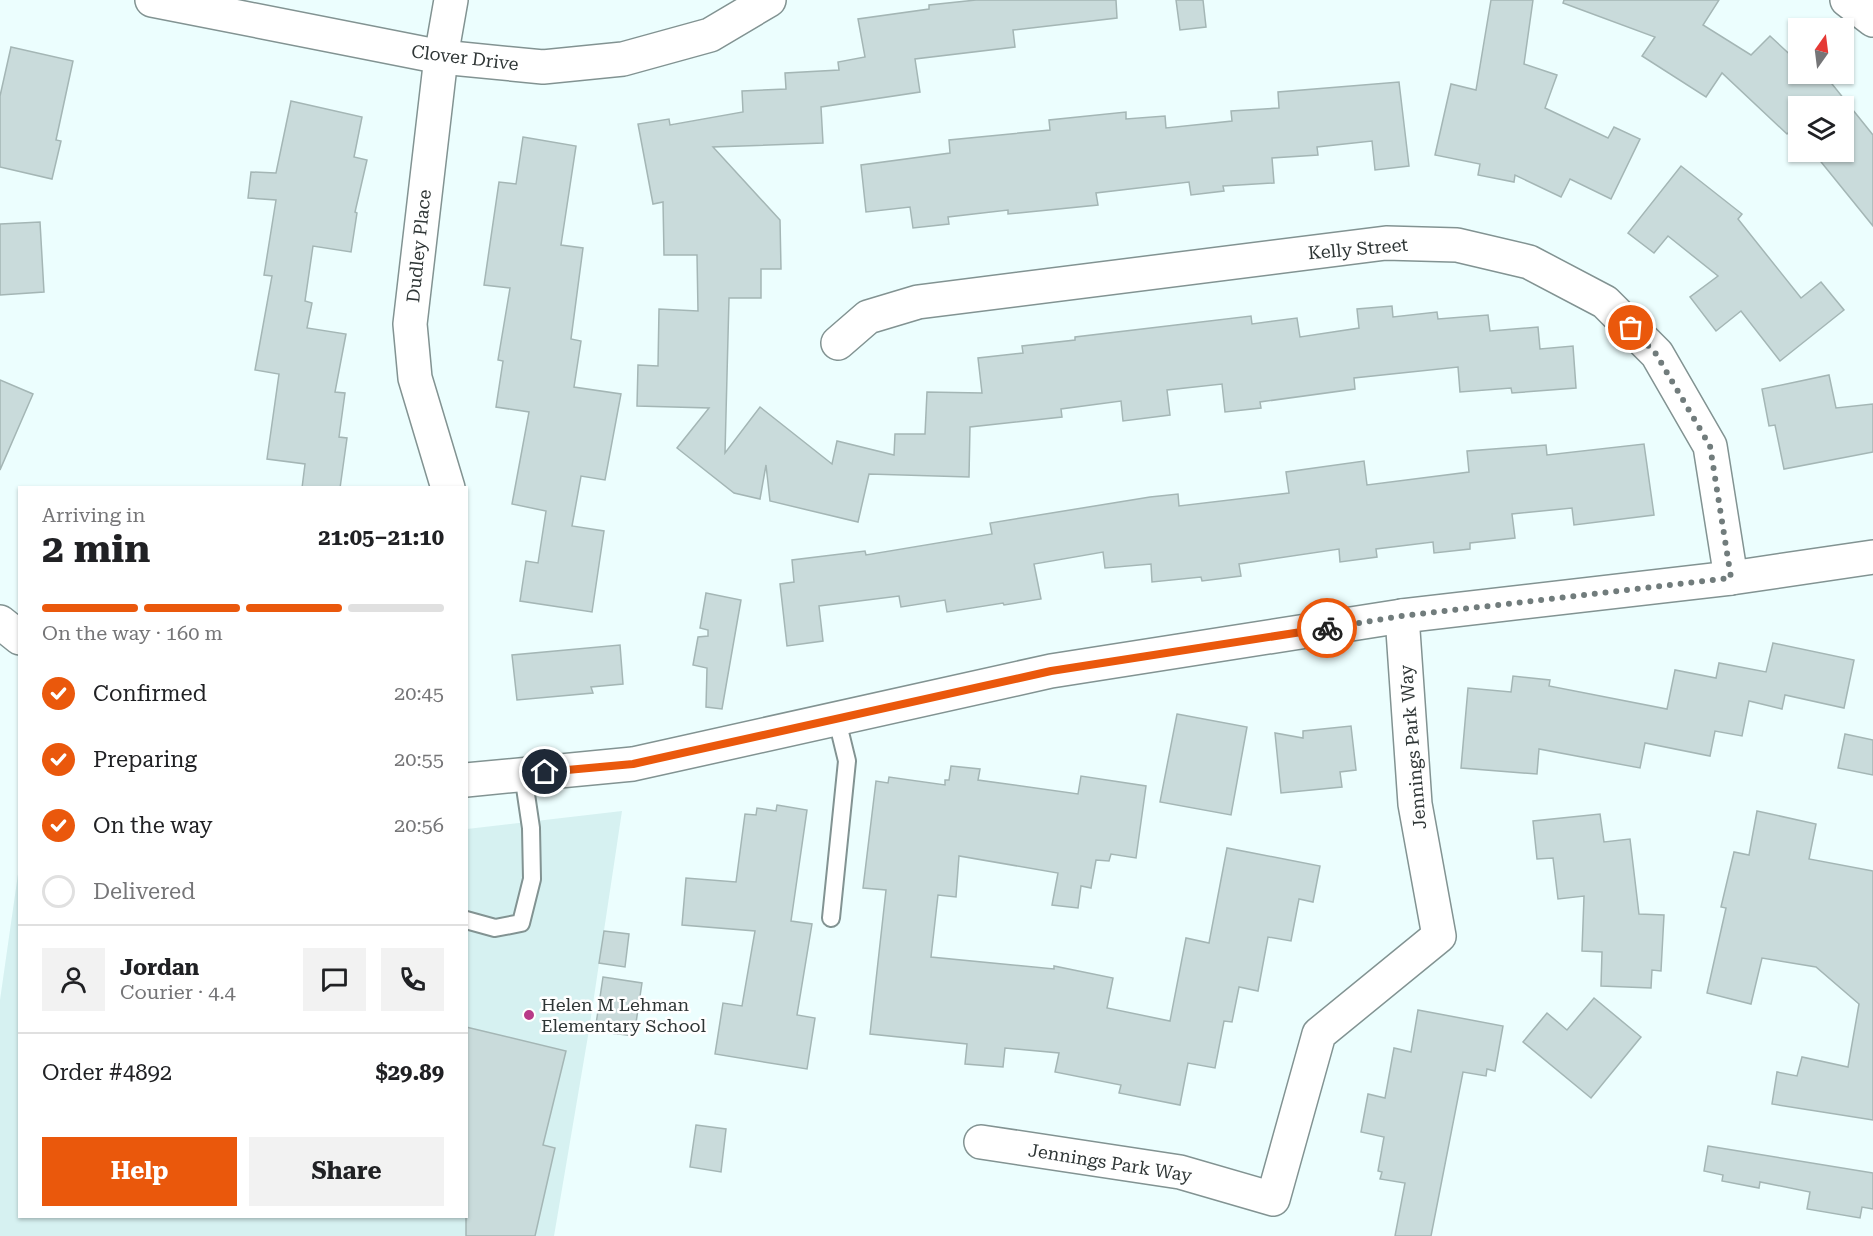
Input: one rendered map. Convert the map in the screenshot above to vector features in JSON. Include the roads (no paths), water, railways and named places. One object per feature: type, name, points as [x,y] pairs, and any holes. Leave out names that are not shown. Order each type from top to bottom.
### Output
[{"type":"street","name":"Clover Drive","points":[[152,0],[441,57],[543,67],[623,59],[710,35],[769,0]]},
{"type":"street","name":"Dudley Place","points":[[447,486],[415,378],[410,324],[441,57],[451,0]]},
{"type":"street","points":[[1847,0],[1873,20]]},
{"type":"street","name":"Kelly Street","points":[[838,343],[868,317],[918,302],[1386,243],[1457,245],[1529,262],[1605,302],[1656,354],[1710,446],[1731,578]]},
{"type":"street","points":[[468,780],[633,764],[1051,671],[1402,616],[1731,578],[1873,557]]},
{"type":"street","name":"Jennings Park Way","points":[[981,1142],[1180,1172],[1273,1199],[1319,1034],[1439,936],[1415,804],[1402,616]]},
{"type":"street","points":[[0,622],[18,636]]},
{"type":"lane","points":[[831,918],[847,761],[837,720]]},
{"type":"lane","points":[[468,921],[495,928],[521,923],[532,879],[531,828],[524,774]]},
{"type":"place","name":"Helen M Lehman Elementary School","points":[[529,1015]]}]
